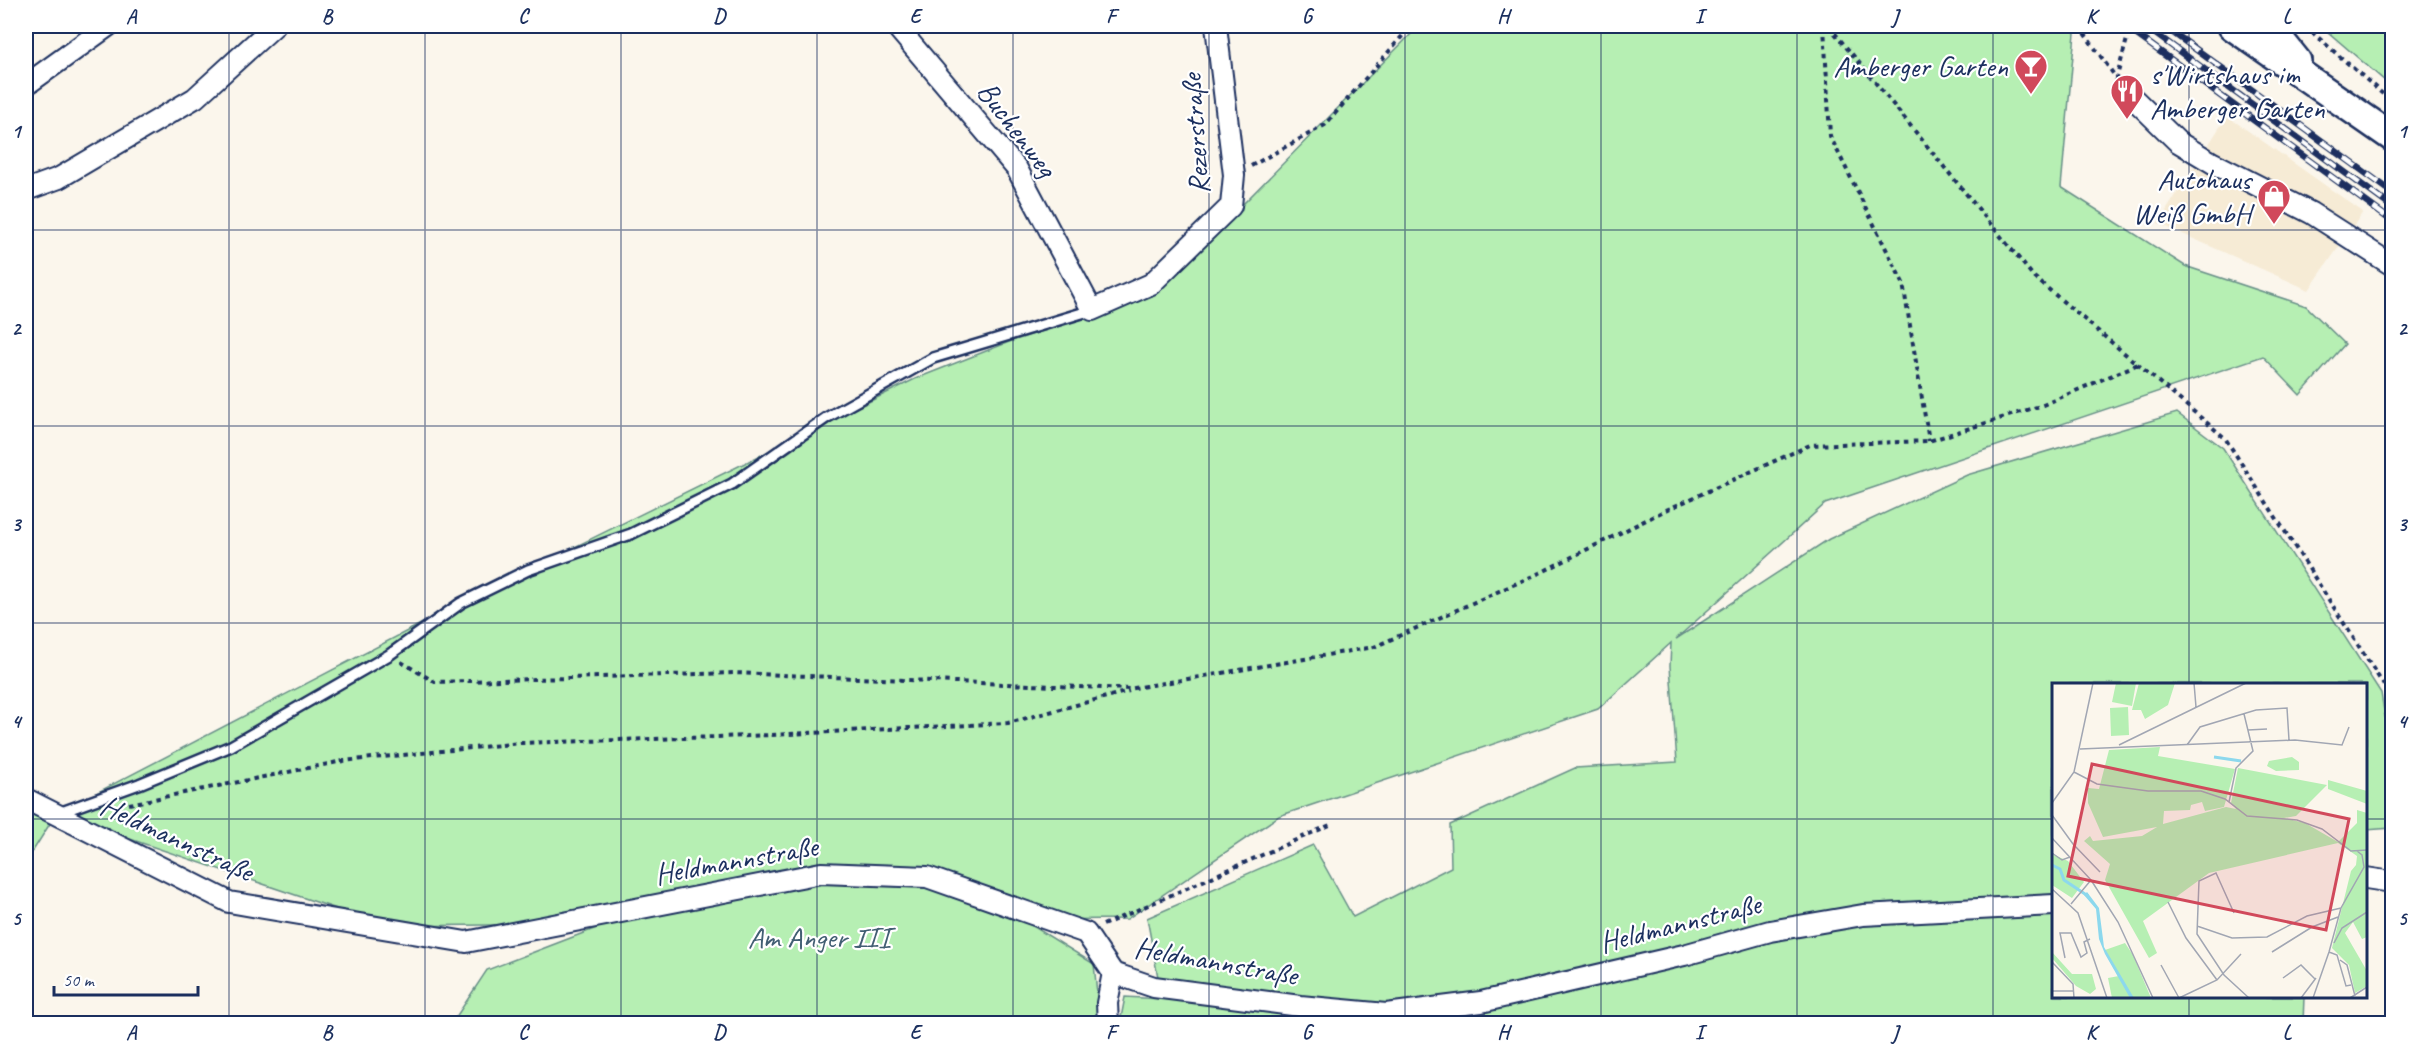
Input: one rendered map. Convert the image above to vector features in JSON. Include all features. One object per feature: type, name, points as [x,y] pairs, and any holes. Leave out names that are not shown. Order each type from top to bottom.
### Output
[{"type":"main road","points":[[2232,26],[2392,137]]},
{"type":"main road","points":[[2269,26],[2314,83]]},
{"type":"street","points":[[26,85],[108,26]]},
{"type":"street","points":[[26,190],[59,178],[195,98],[274,26]]},
{"type":"street","name":"Buchenweg","points":[[896,26],[1017,169],[1092,310]]},
{"type":"street","name":"Rezerstraße","points":[[1092,310],[1151,284],[1208,231],[1231,206],[1234,176],[1216,26]]},
{"type":"street","points":[[2134,99],[2178,142],[2213,163],[2311,213],[2392,265]]},
{"type":"street","name":"Heldmannstraße","points":[[26,799],[229,902],[466,942],[821,873],[927,877],[1086,933],[1113,973],[1154,987],[1300,1006],[1386,1014],[1481,1002],[1684,955],[1770,931],[1863,915],[2052,905]]},
{"type":"street","points":[[2367,878],[2392,882]]},
{"type":"street","points":[[1108,1023],[1107,1003],[1113,973]]},
{"type":"lane","points":[[56,814],[140,784],[231,746],[389,655],[471,598],[528,570],[631,534],[732,484],[826,418],[933,358],[1092,310]]},
{"type":"path","points":[[1234,176],[1325,125],[1411,26]]},
{"type":"path","points":[[1824,26],[1830,136],[1903,283],[1929,441]]},
{"type":"path","points":[[1829,26],[2034,277],[2225,438],[2392,698]]},
{"type":"path","points":[[1838,26],[1852,32],[1854,26]]},
{"type":"path","points":[[2079,26],[2116,80],[2127,39]]},
{"type":"path","points":[[2305,26],[2392,102]]},
{"type":"path","points":[[389,655],[435,682],[734,673],[1129,689],[1150,686],[1374,647],[1544,572],[1664,511],[1810,445],[1929,441],[2043,405],[2138,364]]},
{"type":"path","points":[[120,805],[343,762],[521,743],[750,736],[1008,723],[1150,686]]},
{"type":"path","points":[[1086,933],[1330,825]]},
{"type":"shaded area","name":"Autohaus Weiß GmbH","points":[[2227,116],[2363,212],[2309,290],[2158,223]]},
{"type":"green space","name":"Am Anger III","points":[[1419,26],[2068,26],[2075,33],[2061,187],[2185,266],[2306,306],[2345,344],[2300,395],[2263,356],[1825,504],[1676,639],[1829,539],[1967,475],[2177,413],[2223,448],[2381,693],[2392,759],[2392,828],[2367,830],[2367,683],[2052,683],[2052,998],[2304,998],[2303,1023],[1120,1023],[1125,997],[1162,999],[1147,918],[1313,845],[1353,917],[1451,867],[1450,825],[1575,768],[1677,762],[1670,666],[1671,643],[1598,709],[1279,816],[1127,919],[1023,920],[1094,964],[1100,1023],[452,1023],[487,970],[607,924],[387,926],[56,814],[461,603],[915,379],[1009,342],[1152,296]]},
{"type":"green space","points":[[2321,26],[2392,26],[2392,87]]},
{"type":"green space","points":[[26,799],[56,814],[26,862]]},
{"type":"railway","points":[[2125,26],[2392,221]]},
{"type":"railway","points":[[2145,26],[2392,207]]},
{"type":"railway","points":[[2164,26],[2392,192]]},
{"type":"place","name":"Amberger Garten","points":[[2031,95]]},
{"type":"place","name":"s'Wirtshaus im Amberger Garten","points":[[2127,120]]},
{"type":"place","name":"Autohaus Weiß GmbH","points":[[2274,225]]}]
